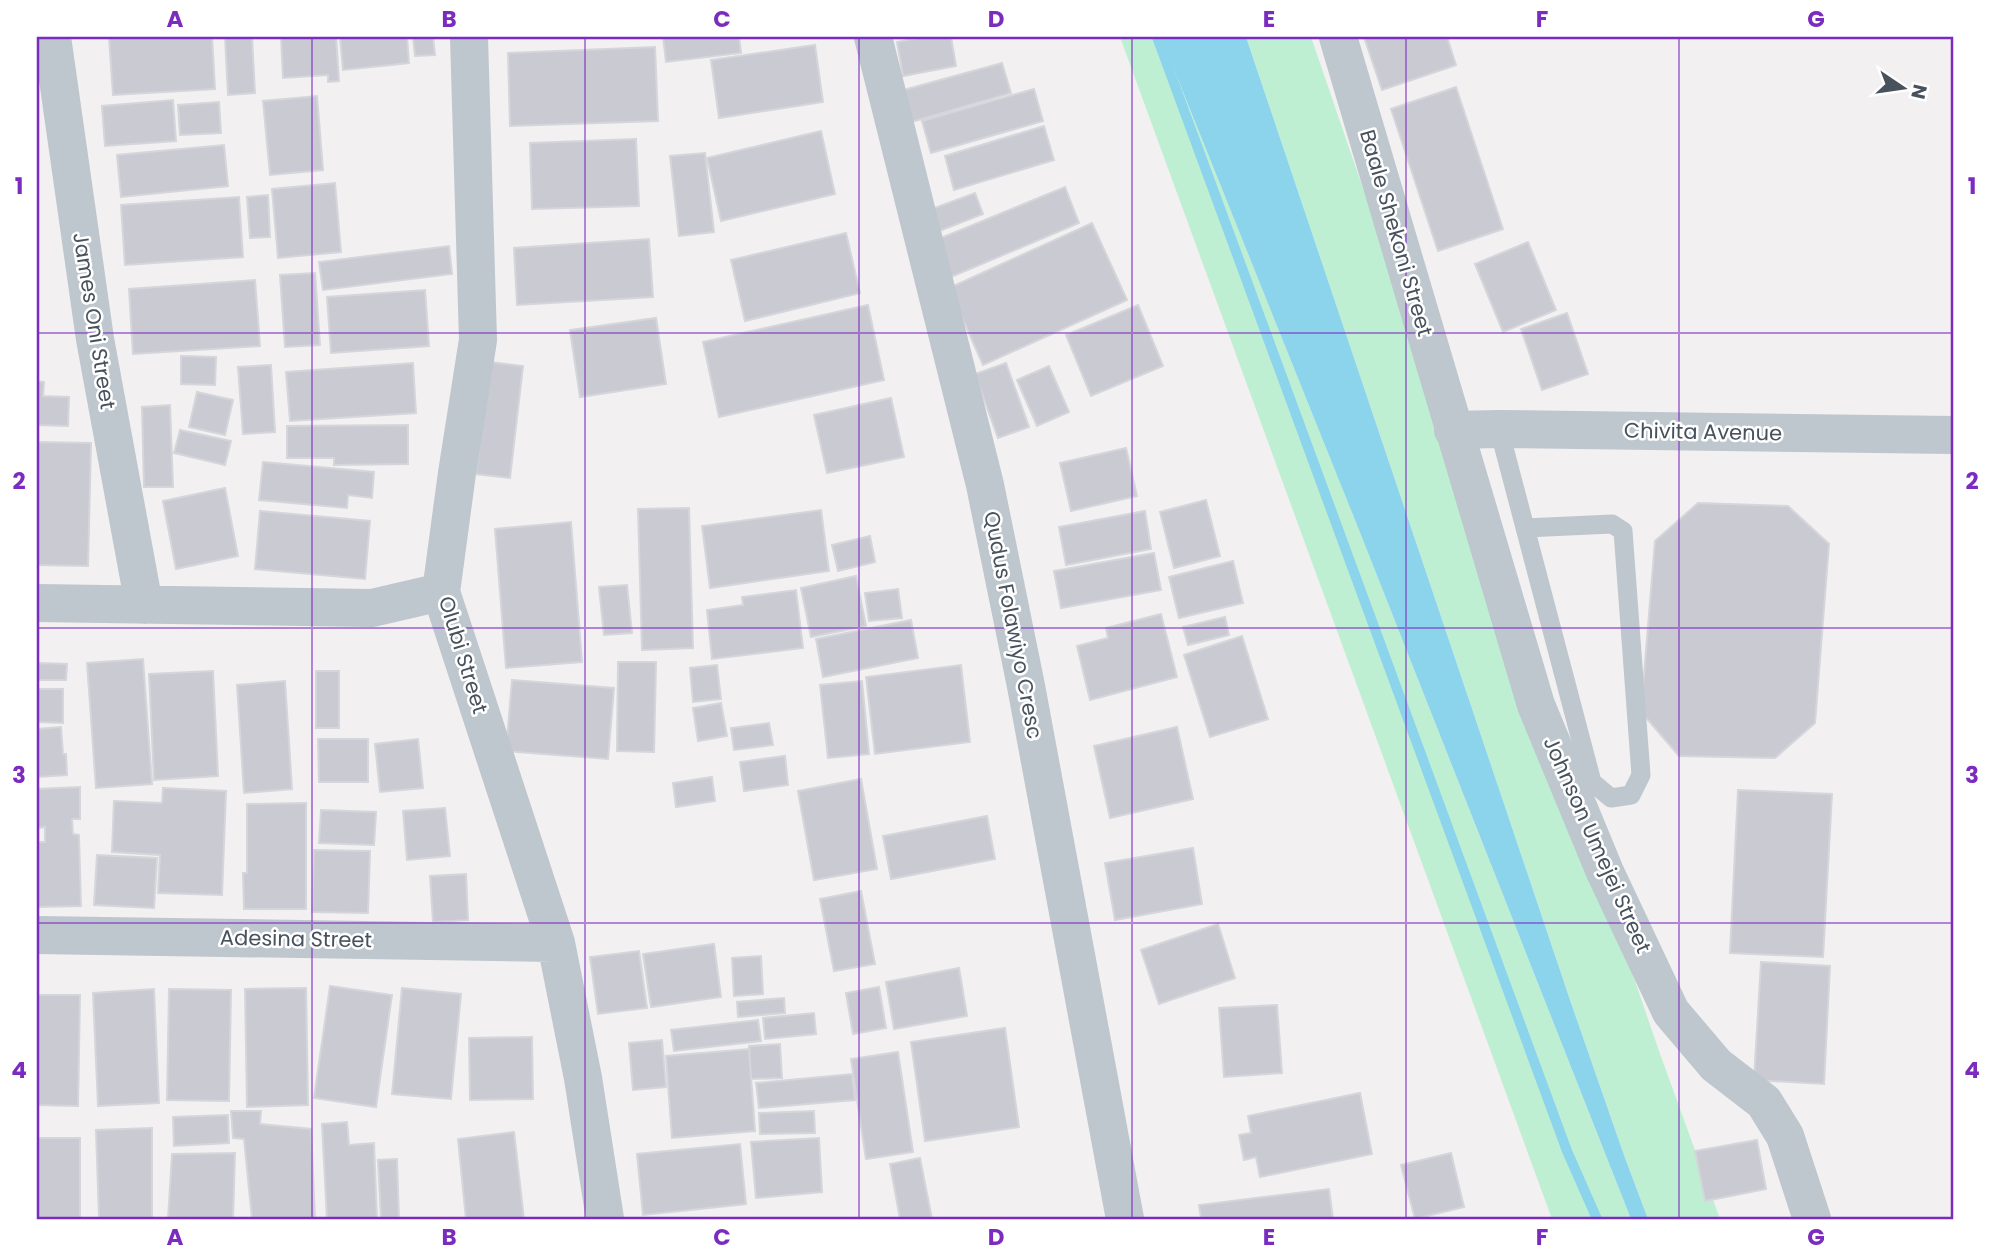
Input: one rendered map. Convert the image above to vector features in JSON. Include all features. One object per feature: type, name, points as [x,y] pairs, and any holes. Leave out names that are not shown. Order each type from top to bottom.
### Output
[{"type":"street","name":"James Oni Street","points":[[52,37],[95,339],[144,605]]},
{"type":"street","name":"Olubi Street","points":[[469,37],[478,340],[441,592],[556,943],[583,1078],[605,1219]]},
{"type":"street","name":"Qudus Folawiyo Cresc","points":[[873,37],[985,485],[1029,699],[1125,1219]]},
{"type":"street","name":"Baale Shekoni Street","points":[[1338,37],[1453,430]]},
{"type":"street","name":"Chivita Avenue","points":[[1453,430],[1954,435]]},
{"type":"street","name":"Johnson Umejei Street","points":[[1453,430],[1536,705],[1605,872],[1671,1012],[1716,1065],[1764,1102],[1785,1136],[1812,1219]]},
{"type":"street","points":[[37,603],[372,608],[441,592]]},
{"type":"street","name":"Adesina Street","points":[[37,935],[556,943]]},
{"type":"lane","points":[[1499,429],[1525,528],[1592,782],[1611,798],[1631,795],[1642,775],[1623,531],[1612,524],[1525,528]]},
{"type":"green space","points":[[1120,37],[1161,37],[1631,1219],[1552,1219]]},
{"type":"green space","points":[[1246,37],[1311,37],[1659,1051],[1720,1219],[1648,1219],[1571,1003]]},
{"type":"water","points":[[1161,37],[1246,37],[1571,1003],[1648,1219],[1631,1219]]},
{"type":"building","points":[[109,37],[212,37],[215,89],[113,95]]},
{"type":"building","points":[[225,37],[252,37],[255,93],[228,95]]},
{"type":"building","points":[[281,37],[336,37],[339,81],[328,82],[328,75],[283,78]]},
{"type":"building","points":[[340,37],[407,37],[409,63],[343,70]]},
{"type":"building","points":[[413,37],[433,37],[435,55],[415,56]]},
{"type":"building","points":[[663,37],[739,37],[741,53],[666,62]]},
{"type":"building","points":[[922,37],[951,37],[956,66],[903,76],[897,42]]},
{"type":"building","points":[[1364,37],[1447,37],[1456,65],[1382,90]]},
{"type":"building","points":[[815,45],[823,102],[719,118],[711,60]]},
{"type":"building","points":[[655,47],[658,121],[510,126],[508,53]]},
{"type":"building","points":[[1002,63],[1011,93],[908,123],[900,91]]},
{"type":"building","points":[[1456,87],[1503,229],[1438,251],[1391,109]]},
{"type":"building","points":[[1034,89],[1043,121],[931,153],[922,121]]},
{"type":"building","points":[[317,96],[323,170],[270,175],[263,101]]},
{"type":"building","points":[[173,100],[176,141],[105,146],[102,106]]},
{"type":"building","points":[[219,102],[221,133],[180,135],[178,105]]},
{"type":"building","points":[[1044,126],[1054,160],[954,190],[945,156]]},
{"type":"building","points":[[821,131],[835,194],[721,221],[707,158]]},
{"type":"building","points":[[636,139],[639,206],[532,209],[530,143]]},
{"type":"building","points":[[224,145],[228,186],[121,197],[117,155]]},
{"type":"building","points":[[705,153],[714,232],[679,236],[670,156]]},
{"type":"building","points":[[335,183],[341,252],[278,258],[272,189]]},
{"type":"building","points":[[1065,187],[1079,223],[951,277],[936,240]]},
{"type":"building","points":[[975,193],[983,214],[937,232],[929,210]]},
{"type":"building","points":[[268,195],[270,237],[250,238],[247,197]]},
{"type":"building","points":[[239,197],[243,257],[125,265],[121,205]]},
{"type":"building","points":[[1092,223],[1127,300],[983,365],[949,288]]},
{"type":"building","points":[[846,233],[860,293],[745,321],[731,260]]},
{"type":"building","points":[[649,239],[653,297],[517,305],[514,248]]},
{"type":"building","points":[[1528,242],[1556,310],[1503,332],[1475,264]]},
{"type":"building","points":[[449,246],[452,274],[323,290],[319,262]]},
{"type":"building","points":[[315,273],[320,345],[285,347],[280,275]]},
{"type":"building","points":[[255,280],[260,346],[133,354],[129,289]]},
{"type":"building","points":[[425,290],[429,346],[331,353],[327,297]]},
{"type":"building","points":[[868,305],[884,380],[719,417],[703,342]]},
{"type":"building","points":[[1138,305],[1163,366],[1091,396],[1066,335]]},
{"type":"building","points":[[1567,313],[1588,374],[1542,390],[1521,329]]},
{"type":"building","points":[[656,318],[666,384],[580,397],[570,330]]},
{"type":"building","points":[[181,356],[216,357],[215,385],[181,384]]},
{"type":"building","points":[[490,362],[523,366],[510,478],[476,474]]},
{"type":"building","points":[[413,363],[416,413],[290,421],[286,372]]},
{"type":"building","points":[[1006,363],[1029,427],[998,438],[975,374]]},
{"type":"building","points":[[271,365],[275,432],[243,434],[238,367]]},
{"type":"building","points":[[1049,366],[1069,412],[1037,426],[1017,380]]},
{"type":"building","points":[[37,381],[44,382],[43,396],[69,397],[68,426],[37,425]]},
{"type":"building","points":[[197,392],[233,400],[225,435],[189,427]]},
{"type":"building","points":[[891,398],[904,457],[827,473],[814,415]]},
{"type":"building","points":[[170,405],[173,487],[144,487],[142,407]]},
{"type":"building","points":[[408,425],[408,464],[334,465],[334,458],[287,458],[287,426]]},
{"type":"building","points":[[180,430],[231,441],[225,465],[174,453]]},
{"type":"building","points":[[37,442],[91,443],[88,566],[37,565]]},
{"type":"building","points":[[1126,448],[1137,496],[1071,511],[1060,463]]},
{"type":"building","points":[[263,462],[374,472],[372,498],[348,495],[347,508],[259,500]]},
{"type":"building","points":[[225,488],[238,556],[176,569],[163,501]]},
{"type":"building","points":[[1206,500],[1220,556],[1174,568],[1160,512]]},
{"type":"building","points":[[1698,503],[1788,506],[1829,544],[1815,723],[1775,758],[1679,756],[1641,712],[1655,541]]},
{"type":"building","points":[[689,508],[693,648],[642,650],[638,509]]},
{"type":"building","points":[[821,510],[829,571],[710,588],[702,526]]},
{"type":"building","points":[[260,511],[370,521],[365,579],[255,569]]},
{"type":"building","points":[[1145,511],[1151,549],[1066,565],[1059,527]]},
{"type":"building","points":[[571,522],[582,662],[506,668],[495,529]]},
{"type":"building","points":[[870,536],[875,562],[838,571],[832,545]]},
{"type":"building","points":[[1154,553],[1161,590],[1061,608],[1054,571]]},
{"type":"building","points":[[1233,561],[1243,603],[1179,618],[1169,577]]},
{"type":"building","points":[[856,576],[866,626],[811,637],[801,588]]},
{"type":"building","points":[[627,585],[632,633],[604,635],[599,587]]},
{"type":"building","points":[[898,589],[902,618],[869,621],[865,593]]},
{"type":"building","points":[[796,590],[803,648],[712,659],[707,610],[743,605],[742,597]]},
{"type":"building","points":[[1161,614],[1177,677],[1090,700],[1077,646],[1108,638],[1106,628]]},
{"type":"building","points":[[1225,617],[1229,635],[1188,645],[1183,627]]},
{"type":"building","points":[[911,620],[918,658],[823,677],[816,639]]},
{"type":"building","points":[[1242,636],[1268,719],[1210,737],[1184,655]]},
{"type":"building","points":[[143,659],[152,784],[96,788],[87,663]]},
{"type":"building","points":[[618,662],[656,662],[654,752],[617,751]]},
{"type":"building","points":[[37,663],[67,664],[66,680],[37,680]]},
{"type":"building","points":[[717,665],[721,699],[693,702],[690,668]]},
{"type":"building","points":[[961,665],[970,742],[875,754],[866,677]]},
{"type":"building","points":[[213,671],[218,776],[154,780],[149,674]]},
{"type":"building","points":[[316,671],[339,671],[339,728],[316,728]]},
{"type":"building","points":[[512,680],[614,688],[608,759],[506,751]]},
{"type":"building","points":[[285,681],[292,789],[244,793],[237,685]]},
{"type":"building","points":[[862,681],[869,754],[828,758],[820,685]]},
{"type":"building","points":[[37,689],[63,689],[63,723],[38,722]]},
{"type":"building","points":[[721,703],[727,736],[698,741],[693,708]]},
{"type":"building","points":[[769,723],[773,745],[734,750],[731,728]]},
{"type":"building","points":[[61,727],[67,775],[37,777],[37,729]]},
{"type":"building","points":[[1177,727],[1193,799],[1110,818],[1094,746]]},
{"type":"building","points":[[318,739],[368,739],[368,782],[319,782]]},
{"type":"building","points":[[418,739],[423,788],[380,792],[375,744]]},
{"type":"building","points":[[785,756],[788,785],[744,791],[740,762]]},
{"type":"building","points":[[712,777],[715,801],[676,807],[673,783]]},
{"type":"building","points":[[861,779],[877,869],[814,880],[798,791]]},
{"type":"building","points":[[80,787],[80,819],[72,819],[73,834],[79,835],[81,906],[37,907],[37,842],[45,842],[45,827],[37,828],[37,789]]},
{"type":"building","points":[[163,788],[226,791],[222,895],[158,893],[160,855],[112,852],[114,801],[162,803]]},
{"type":"building","points":[[1738,790],[1832,794],[1823,957],[1730,953]]},
{"type":"building","points":[[306,803],[306,909],[244,909],[247,804]]},
{"type":"building","points":[[445,808],[450,856],[407,860],[403,811]]},
{"type":"building","points":[[321,810],[376,812],[374,845],[319,843]]},
{"type":"building","points":[[987,816],[995,859],[891,879],[883,836]]},
{"type":"building","points":[[1193,848],[1202,904],[1115,920],[1105,863]]},
{"type":"building","points":[[314,850],[370,851],[368,913],[312,912]]},
{"type":"building","points":[[97,855],[157,858],[154,908],[94,905]]},
{"type":"building","points":[[466,874],[468,920],[433,922],[430,876]]},
{"type":"building","points":[[861,891],[875,964],[834,971],[820,899]]},
{"type":"building","points":[[1218,924],[1235,978],[1159,1004],[1141,950]]},
{"type":"building","points":[[714,944],[721,997],[651,1007],[643,954]]},
{"type":"building","points":[[639,951],[647,1008],[598,1014],[590,957]]},
{"type":"building","points":[[761,956],[763,994],[734,996],[732,958]]},
{"type":"building","points":[[1761,962],[1830,966],[1824,1084],[1754,1080]]},
{"type":"building","points":[[959,968],[967,1016],[894,1029],[886,982]]},
{"type":"building","points":[[330,986],[392,995],[376,1107],[314,1098]]},
{"type":"building","points":[[879,987],[886,1028],[853,1034],[846,993]]},
{"type":"building","points":[[306,988],[308,1105],[247,1107],[245,989]]},
{"type":"building","points":[[402,988],[461,994],[451,1099],[392,1094]]},
{"type":"building","points":[[154,989],[159,1103],[98,1106],[93,993]]},
{"type":"building","points":[[169,989],[231,990],[229,1101],[167,1100]]},
{"type":"building","points":[[37,995],[80,995],[78,1106],[37,1105]]},
{"type":"building","points":[[784,998],[785,1013],[738,1017],[737,1002]]},
{"type":"building","points":[[1277,1005],[1282,1073],[1224,1077],[1219,1008]]},
{"type":"building","points":[[814,1013],[816,1034],[765,1039],[763,1018]]},
{"type":"building","points":[[758,1020],[761,1041],[674,1051],[671,1030]]},
{"type":"building","points":[[1005,1028],[1019,1127],[925,1141],[911,1042]]},
{"type":"building","points":[[532,1037],[533,1099],[470,1100],[469,1038]]},
{"type":"building","points":[[662,1040],[666,1087],[633,1090],[629,1043]]},
{"type":"building","points":[[780,1044],[782,1078],[751,1079],[749,1046]]},
{"type":"building","points":[[749,1049],[755,1131],[672,1138],[666,1056]]},
{"type":"building","points":[[898,1052],[913,1152],[866,1159],[851,1059]]},
{"type":"building","points":[[852,1074],[855,1100],[759,1108],[756,1083]]},
{"type":"building","points":[[1360,1093],[1372,1154],[1260,1177],[1256,1157],[1244,1160],[1239,1135],[1251,1133],[1248,1116]]},
{"type":"building","points":[[231,1111],[261,1111],[260,1124],[311,1129],[315,1219],[252,1219],[244,1139],[233,1138]]},
{"type":"building","points":[[814,1111],[815,1133],[760,1134],[759,1113]]},
{"type":"building","points":[[228,1115],[229,1143],[174,1146],[173,1117]]},
{"type":"building","points":[[347,1122],[349,1145],[374,1143],[377,1219],[327,1219],[322,1124]]},
{"type":"building","points":[[152,1128],[152,1219],[99,1219],[96,1130]]},
{"type":"building","points":[[514,1132],[524,1219],[466,1219],[458,1139]]},
{"type":"building","points":[[37,1138],[80,1138],[80,1219],[37,1219]]},
{"type":"building","points":[[819,1138],[822,1192],[756,1198],[751,1142]]},
{"type":"building","points":[[1757,1140],[1766,1189],[1705,1201],[1695,1151]]},
{"type":"building","points":[[740,1144],[746,1204],[643,1215],[637,1154]]},
{"type":"building","points":[[235,1153],[233,1219],[168,1219],[172,1154]]},
{"type":"building","points":[[1451,1153],[1464,1207],[1415,1219],[1401,1165]]},
{"type":"building","points":[[920,1158],[932,1219],[900,1219],[890,1164]]},
{"type":"building","points":[[397,1159],[399,1219],[381,1219],[378,1160]]},
{"type":"building","points":[[1329,1189],[1333,1219],[1201,1219],[1199,1205]]},
{"type":"waterway","points":[[1157,37],[1567,1151],[1597,1219]]}]
